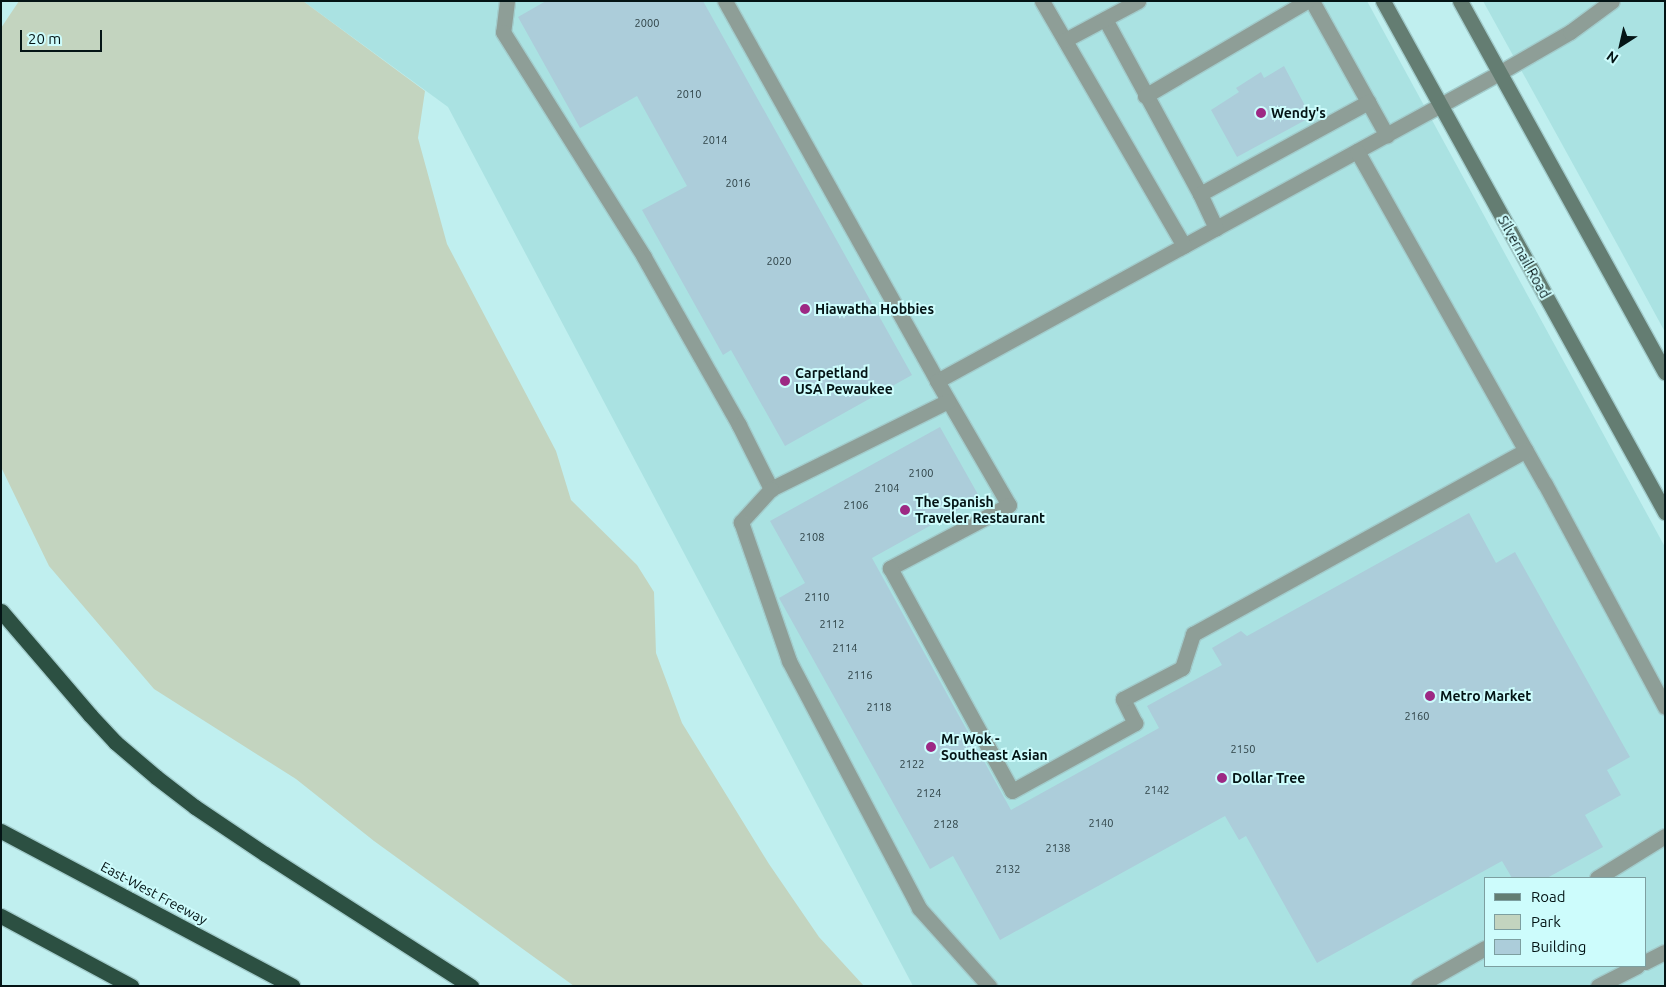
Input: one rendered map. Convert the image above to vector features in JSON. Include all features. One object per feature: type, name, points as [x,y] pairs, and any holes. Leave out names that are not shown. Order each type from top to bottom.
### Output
[{"type":"highway","points":[[1,611],[90,716],[115,742],[156,777],[265,854],[471,986]]},
{"type":"highway","name":"East-West Freeway","points":[[1,831],[292,986]]},
{"type":"highway","points":[[1,916],[131,986]]},
{"type":"street","points":[[507,1],[503,32],[644,257],[739,425],[771,489]]},
{"type":"street","points":[[725,1],[948,401],[1009,505],[890,568],[1012,791],[1135,723],[1122,699],[1182,668],[1193,634],[1526,450]]},
{"type":"street","points":[[1042,1],[1184,246]]},
{"type":"street","points":[[1065,40],[1138,1]]},
{"type":"street","points":[[1145,96],[1307,1]]},
{"type":"street","points":[[1312,1],[1387,136]]},
{"type":"street","name":"Silvernail Road","points":[[1383,1],[1665,512]]},
{"type":"street","points":[[1460,1],[1665,372]]},
{"type":"street","points":[[937,381],[1441,106],[1570,32],[1612,1]]},
{"type":"street","points":[[1105,19],[1145,96],[1200,194],[1216,228]]},
{"type":"street","points":[[1200,194],[1368,102]]},
{"type":"street","points":[[1357,151],[1526,450],[1665,707]]},
{"type":"street","points":[[948,401],[771,489],[741,522],[789,661],[919,908],[989,986]]},
{"type":"street","points":[[1599,877],[1665,836]]},
{"type":"street","points":[[1418,986],[1484,949]]},
{"type":"street","points":[[1646,962],[1665,952]]},
{"type":"street","points":[[1598,986],[1635,967]]},
{"type":"shaded area","points":[[303,1],[1367,1],[1665,547],[1665,986],[913,986],[448,107]]},
{"type":"shaded area","points":[[1483,1],[1665,1],[1665,332],[1622,253]]},
{"type":"green space","points":[[19,1],[303,1],[425,91],[418,138],[447,244],[556,451],[571,500],[637,565],[654,592],[656,653],[682,723],[769,864],[819,937],[864,986],[574,986],[374,841],[296,779],[154,689],[49,566],[1,467],[1,28]]},
{"type":"building","points":[[546,1],[703,1],[912,375],[785,446],[731,350],[723,355],[642,210],[687,186],[637,96],[580,128],[518,17]]},
{"type":"building","name":"Wendy's","points":[[1284,66],[1311,117],[1237,157],[1211,110],[1239,92],[1236,88],[1261,72],[1264,78]]},
{"type":"building","points":[[940,427],[980,498],[872,558],[1011,810],[1159,728],[1147,706],[1222,665],[1212,648],[1241,631],[1247,636],[1469,513],[1496,563],[1515,552],[1630,757],[1607,770],[1621,795],[1585,815],[1603,847],[1549,877],[1511,877],[1502,861],[1317,963],[1246,836],[1239,840],[1225,816],[1000,940],[953,856],[930,869],[779,598],[805,583],[770,521]]},
{"type":"place","name":"Wendy's","points":[[1261,113]]},
{"type":"place","name":"Hiawatha Hobbies","points":[[805,309]]},
{"type":"place","name":"Carpetland USA Pewaukee","points":[[785,381]]},
{"type":"place","name":"The Spanish Traveler Restaurant","points":[[905,510]]},
{"type":"place","name":"Metro Market","points":[[1430,696]]},
{"type":"place","name":"Mr Wok - Southeast Asian","points":[[931,747]]},
{"type":"place","name":"Dollar Tree","points":[[1222,778]]}]
